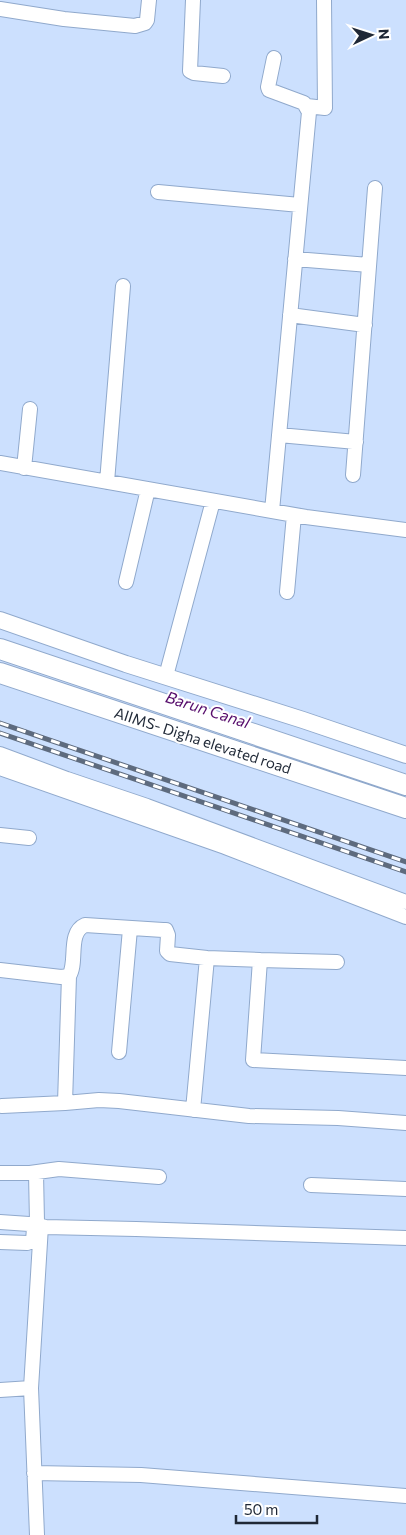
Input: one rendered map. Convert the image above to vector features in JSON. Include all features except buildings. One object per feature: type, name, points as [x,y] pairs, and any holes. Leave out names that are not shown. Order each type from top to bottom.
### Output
[{"type":"highway","name":"AIIMS- Digha elevated road","points":[[0,650],[406,784]]},
{"type":"highway","name":"AIIMS- Digha elevated road","points":[[0,673],[406,808]]},
{"type":"main road","points":[[0,620],[406,755]]},
{"type":"street","points":[[0,9],[64,19],[135,26],[145,23],[147,20],[149,0]]},
{"type":"street","points":[[193,0],[190,71],[223,76]]},
{"type":"street","points":[[274,58],[269,90],[299,101],[307,106],[324,108],[324,0]]},
{"type":"street","points":[[272,511],[309,118],[307,106]]},
{"type":"street","points":[[353,475],[375,188]]},
{"type":"street","points":[[158,192],[300,206]]},
{"type":"street","points":[[295,259],[369,265]]},
{"type":"street","points":[[107,482],[123,286]]},
{"type":"street","points":[[290,316],[365,325]]},
{"type":"street","points":[[24,468],[30,409]]},
{"type":"street","points":[[279,434],[356,442]]},
{"type":"street","points":[[0,463],[294,515],[406,530]]},
{"type":"street","points":[[126,582],[148,489]]},
{"type":"street","points":[[166,676],[213,501]]},
{"type":"street","points":[[287,592],[294,515]]},
{"type":"street","points":[[0,754],[406,902]]},
{"type":"street","points":[[0,768],[225,847],[406,916]]},
{"type":"street","points":[[0,835],[29,838]]},
{"type":"street","points":[[65,1104],[69,976],[72,969],[76,936],[80,928],[91,925],[166,930],[168,934],[167,948],[170,954],[207,958],[337,962]]},
{"type":"street","points":[[119,1052],[130,929]]},
{"type":"street","points":[[193,1110],[207,958]]},
{"type":"street","points":[[260,960],[254,1060],[406,1068]]},
{"type":"street","points":[[0,970],[61,977],[69,976]]},
{"type":"street","points":[[2,1106],[65,1104],[99,1100],[257,1117],[338,1118],[406,1123]]},
{"type":"street","points":[[0,1173],[59,1169],[160,1177]]},
{"type":"street","points":[[36,1172],[36,1219],[40,1226],[31,1388],[37,1535]]},
{"type":"street","points":[[311,1186],[406,1189]]},
{"type":"street","points":[[0,1222],[29,1224],[34,1228],[33,1241],[27,1243],[0,1242]]},
{"type":"street","points":[[40,1226],[406,1238]]},
{"type":"street","points":[[0,1390],[31,1388]]},
{"type":"street","points":[[34,1473],[141,1475],[406,1496]]},
{"type":"railway","points":[[0,723],[406,862]]},
{"type":"railway","points":[[0,733],[406,872]]},
{"type":"water label","name":"Barun Canal","points":[[208,709]]}]
